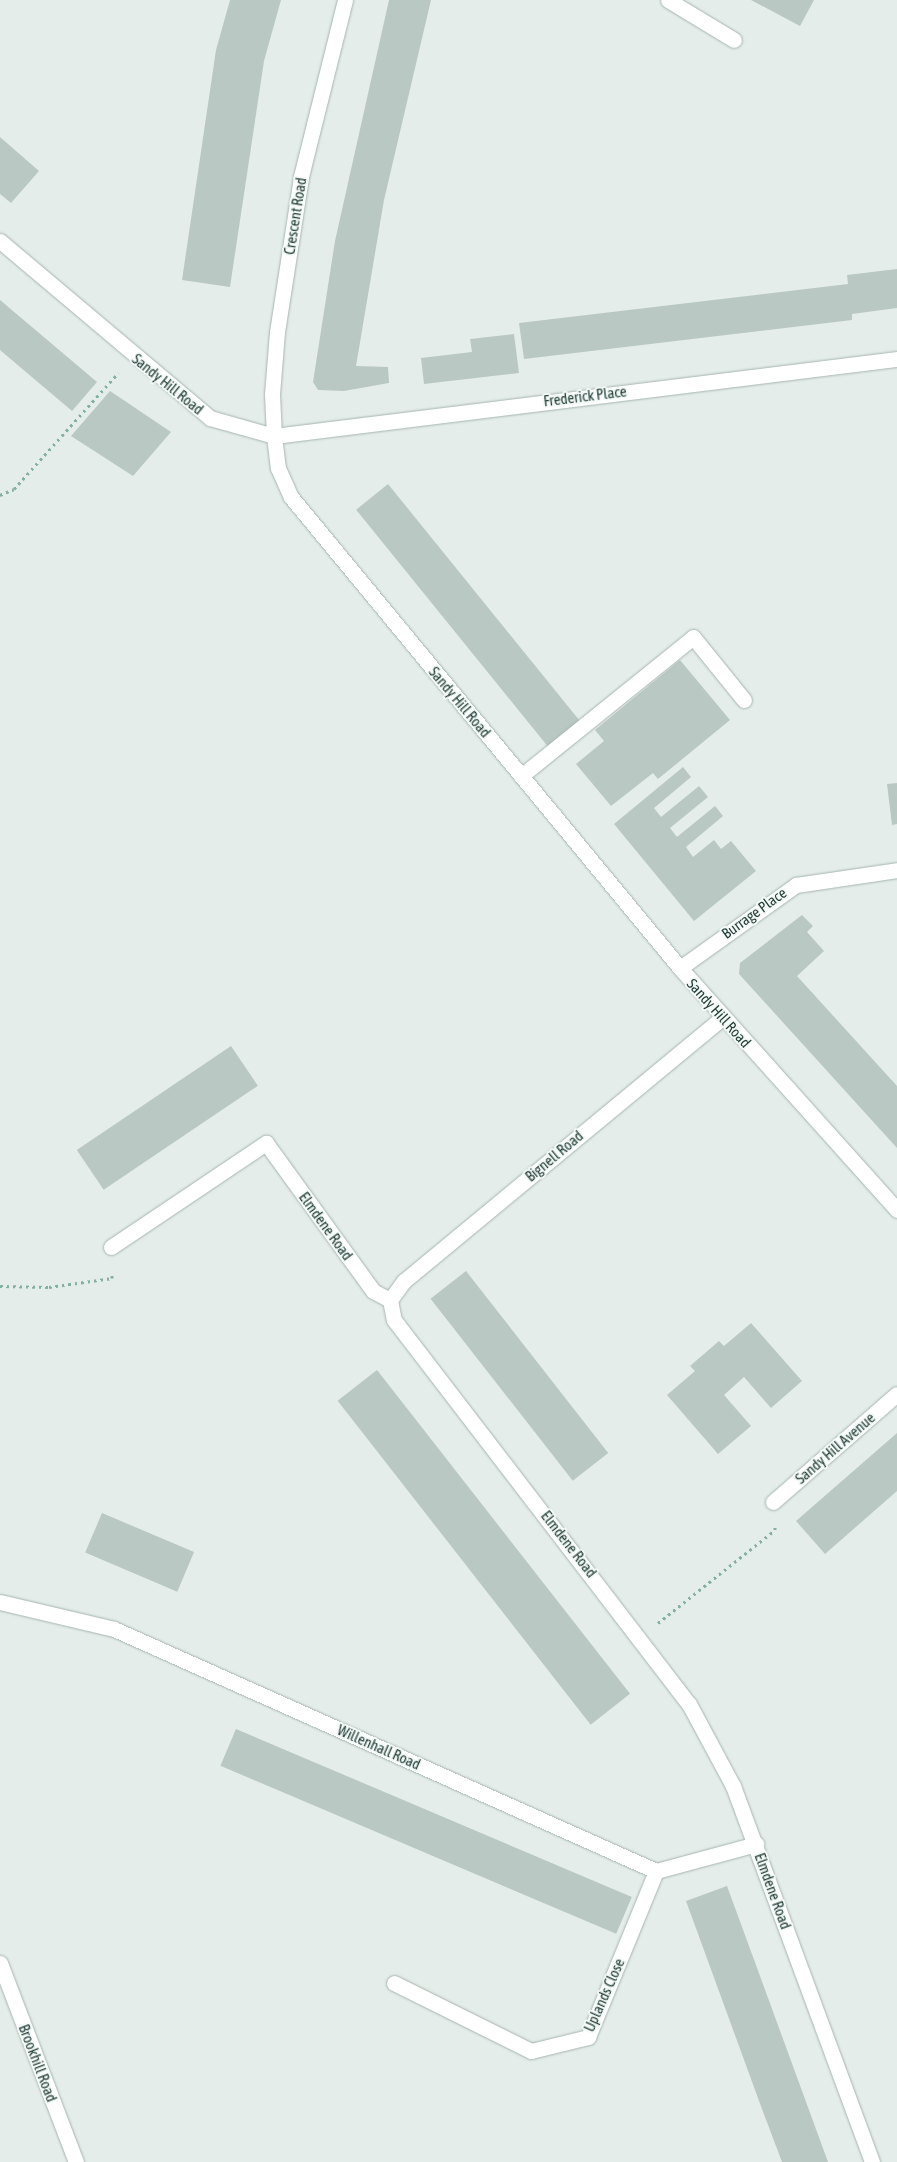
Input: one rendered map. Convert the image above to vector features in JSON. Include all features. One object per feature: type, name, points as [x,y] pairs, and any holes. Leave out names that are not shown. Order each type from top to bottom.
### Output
[{"type":"street","name":"Crescent Road","points":[[274,436],[272,394],[277,332],[301,177],[344,0]]},
{"type":"street","points":[[668,0],[734,40]]},
{"type":"street","name":"Sandy Hill Road","points":[[0,240],[133,356],[210,418],[274,436],[278,468],[291,497],[680,968],[897,1210]]},
{"type":"street","name":"Frederick Place","points":[[274,436],[897,359]]},
{"type":"street","points":[[521,776],[693,637],[744,700]]},
{"type":"street","name":"Burrage Place","points":[[680,968],[796,885],[897,870]]},
{"type":"street","name":"Bignell Road","points":[[390,1300],[404,1281],[723,1017]]},
{"type":"street","name":"Elmdene Road","points":[[111,1247],[266,1143],[373,1291],[390,1300],[394,1320],[641,1636],[689,1704],[733,1786],[872,2162]]},
{"type":"street","name":"Sandy Hill Avenue","points":[[773,1502],[897,1394]]},
{"type":"street","name":"Willenhall Road","points":[[0,1602],[114,1628],[656,1871]]},
{"type":"street","points":[[656,1871],[756,1844]]},
{"type":"street","name":"Uplands Close","points":[[394,1983],[531,2051],[588,2036],[656,1871]]},
{"type":"street","name":"Brookhill Road","points":[[0,1963],[76,2162]]},
{"type":"path","points":[[0,495],[14,489],[133,356]]},
{"type":"path","points":[[0,1286],[49,1288],[112,1278],[111,1247]]},
{"type":"path","points":[[641,1636],[775,1530],[773,1502]]},
{"type":"building","points":[[230,0],[281,0],[264,61],[230,287],[182,280],[216,50]]},
{"type":"building","points":[[389,0],[431,0],[384,200],[356,366],[388,367],[389,383],[344,391],[318,390],[313,382],[335,241]]},
{"type":"building","points":[[751,0],[814,0],[800,26]]},
{"type":"building","points":[[0,137],[39,171],[11,203],[0,194]]},
{"type":"building","points":[[897,269],[897,308],[852,314],[852,320],[524,359],[519,323],[848,284],[847,275]]},
{"type":"building","points":[[0,300],[97,382],[72,411],[0,350]]},
{"type":"building","points":[[514,334],[519,373],[424,384],[421,358],[472,352],[470,339]]},
{"type":"building","points":[[110,391],[171,432],[133,476],[71,436]]},
{"type":"building","points":[[388,484],[579,720],[547,746],[356,510]]},
{"type":"building","points":[[680,660],[730,720],[658,779],[653,773],[611,806],[576,764],[604,741],[595,730]]},
{"type":"building","points":[[683,767],[691,777],[654,808],[661,817],[699,786],[708,797],[670,828],[677,837],[715,806],[723,816],[686,847],[693,857],[714,840],[721,849],[731,841],[756,871],[694,921],[614,824]]},
{"type":"building","points":[[897,783],[897,824],[892,825],[887,784]]},
{"type":"building","points":[[802,915],[813,926],[807,932],[824,951],[797,976],[897,1086],[897,1148],[739,974],[740,963]]},
{"type":"building","points":[[231,1046],[258,1086],[104,1190],[77,1150]]},
{"type":"building","points":[[466,1271],[608,1453],[573,1481],[431,1299]]},
{"type":"building","points":[[751,1323],[802,1381],[771,1408],[744,1377],[724,1395],[751,1426],[718,1454],[667,1395],[695,1371],[690,1366],[719,1341],[724,1346]]},
{"type":"building","points":[[377,1370],[630,1694],[591,1725],[338,1401]]},
{"type":"building","points":[[897,1433],[897,1491],[825,1554],[796,1521]]},
{"type":"building","points":[[102,1513],[194,1552],[177,1592],[85,1553]]},
{"type":"building","points":[[236,1729],[632,1897],[616,1934],[220,1766]]},
{"type":"building","points":[[727,1886],[828,2162],[782,2162],[762,2109],[686,1901]]}]
